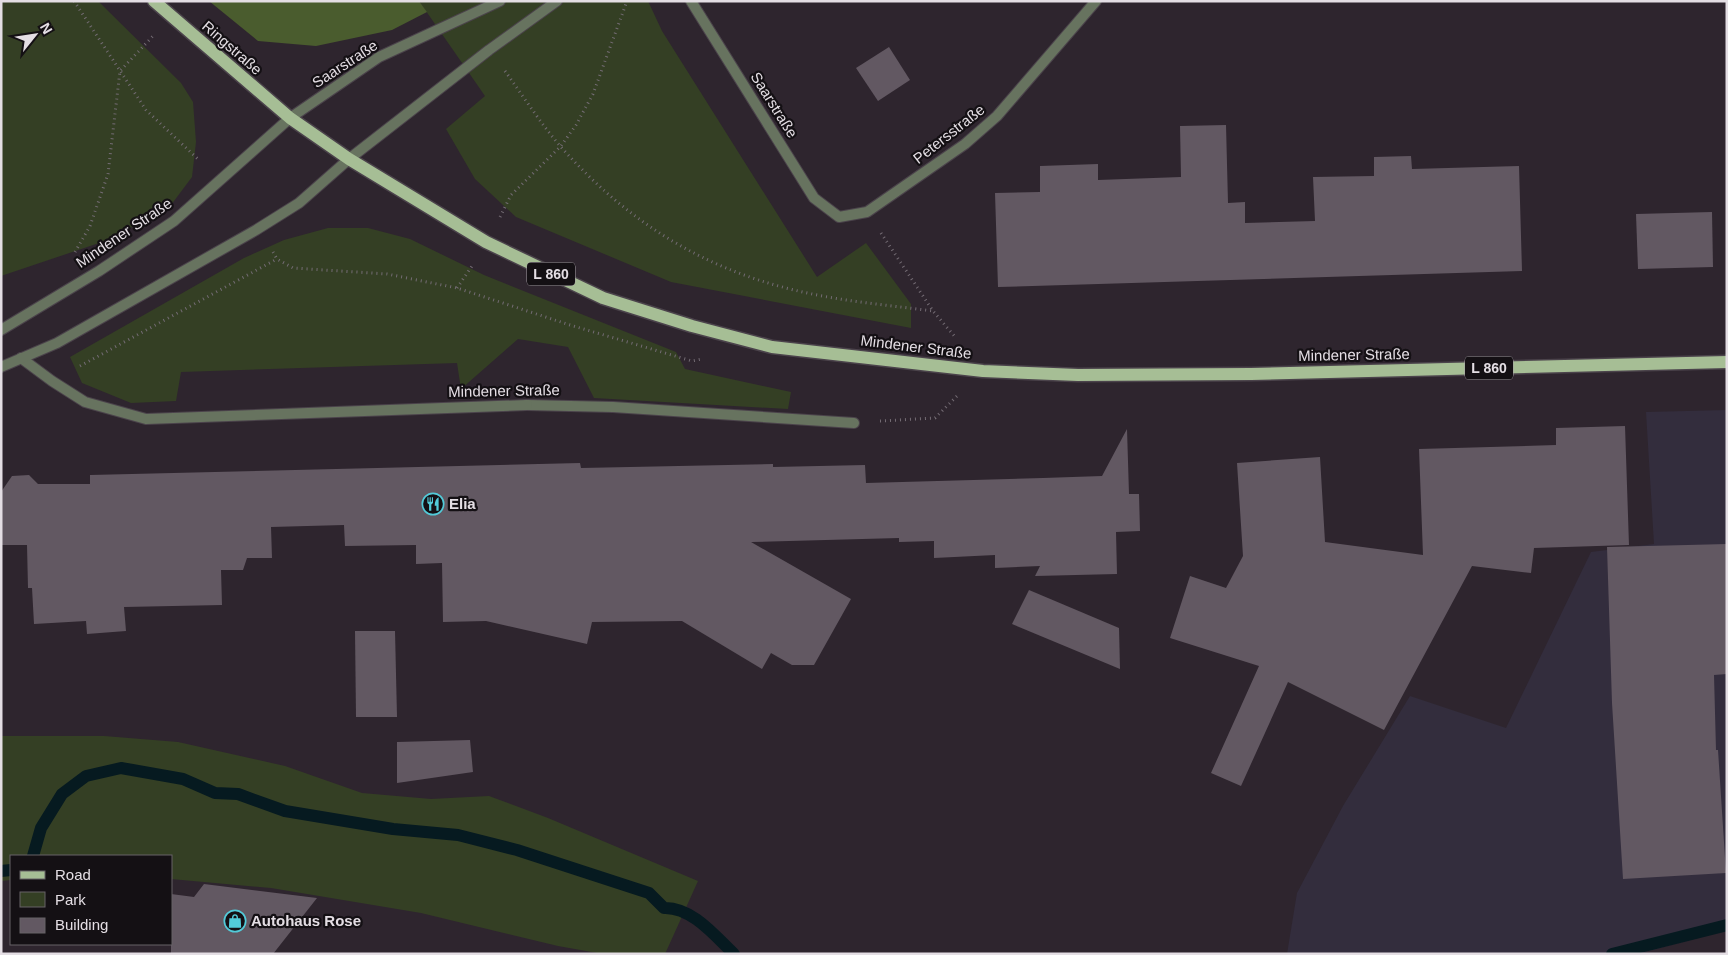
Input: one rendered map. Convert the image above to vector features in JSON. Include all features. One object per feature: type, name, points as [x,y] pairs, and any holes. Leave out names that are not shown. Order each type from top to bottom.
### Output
[{"type":"main road","name":"Ringstraße","points":[[154,1],[290,118]]},
{"type":"main road","name":"Mindener Straße","points":[[290,118],[349,159],[486,242],[603,298],[692,326],[772,347],[983,371],[1161,376],[1727,362]]},
{"type":"street","name":"Saarstraße","points":[[290,118],[379,57],[500,1]]},
{"type":"street","points":[[1,367],[57,343],[256,230],[299,203],[349,159],[489,50],[556,1]]},
{"type":"street","name":"Saarstraße","points":[[691,1],[814,198],[838,217]]},
{"type":"street","name":"Petersstraße","points":[[838,217],[867,212],[965,144],[997,116],[1096,1]]},
{"type":"street","name":"Mindener Straße","points":[[1,330],[99,271],[174,221],[290,118]]},
{"type":"street","name":"Mindener Straße","points":[[22,358],[52,381],[85,402],[146,419],[527,405],[613,407],[854,423]]},
{"type":"path","points":[[74,1],[146,110],[190,150],[219,182]]},
{"type":"path","points":[[457,288],[486,242],[512,194],[561,146],[593,94],[627,1]]},
{"type":"path","points":[[70,257],[76,251],[90,226],[108,174],[120,71],[171,17]]},
{"type":"path","points":[[489,50],[561,146],[613,200],[664,238],[720,267],[794,290],[933,311]]},
{"type":"path","points":[[867,212],[933,311],[983,371]]},
{"type":"path","points":[[256,230],[278,259],[293,268],[387,274],[457,288],[570,325],[692,361],[710,358]]},
{"type":"path","points":[[52,381],[278,259]]},
{"type":"path","name":"Mindener Straße","points":[[854,423],[935,418],[983,371]]},
{"type":"shaded area","points":[[1727,410],[1727,930],[1638,954],[1287,954],[1297,893],[1343,806],[1410,696],[1506,728],[1591,552],[1654,544],[1646,412]]},
{"type":"green space","points":[[1,1],[98,1],[181,83],[193,102],[196,142],[192,177],[168,209],[102,242],[1,276]]},
{"type":"green space","points":[[209,1],[419,1],[427,12],[392,30],[316,46],[258,41]]},
{"type":"green space","points":[[419,1],[648,1],[662,31],[817,277],[866,243],[911,304],[911,328],[671,282],[516,217],[475,179],[446,129],[485,96]]},
{"type":"green space","points":[[328,228],[368,228],[410,239],[484,275],[676,352],[685,369],[791,392],[788,409],[594,398],[568,347],[518,339],[461,389],[457,363],[181,372],[176,401],[131,403],[82,383],[70,357],[244,258],[284,240]]},
{"type":"green space","points":[[1,736],[104,736],[178,742],[285,766],[362,793],[431,799],[489,796],[548,818],[698,881],[665,954],[603,954],[558,946],[421,913],[271,888],[172,879],[172,855],[10,855],[10,880],[1,881]]},
{"type":"building","points":[[889,47],[910,80],[878,101],[856,68]]},
{"type":"building","points":[[1226,125],[1228,203],[1245,202],[1245,223],[1315,221],[1313,177],[1374,176],[1374,157],[1411,156],[1412,169],[1519,166],[1522,271],[998,287],[995,193],[1040,192],[1040,166],[1098,164],[1098,180],[1181,177],[1180,126]]},
{"type":"building","points":[[1712,212],[1713,267],[1638,269],[1636,214]]},
{"type":"building","points":[[1625,426],[1629,545],[1534,548],[1531,573],[1472,566],[1384,730],[1288,682],[1241,786],[1211,773],[1259,666],[1170,638],[1190,576],[1226,588],[1243,556],[1237,463],[1320,457],[1325,542],[1423,555],[1419,449],[1556,445],[1556,428]]},
{"type":"building","points":[[1127,429],[1129,494],[1139,494],[1140,531],[1116,532],[1117,574],[1035,576],[1040,566],[995,568],[995,555],[934,558],[934,541],[899,542],[899,538],[751,542],[851,599],[814,665],[792,665],[771,653],[762,669],[682,621],[592,622],[587,644],[486,621],[443,622],[442,563],[416,564],[416,545],[345,546],[344,525],[271,527],[272,558],[247,558],[243,570],[221,570],[222,605],[124,607],[126,631],[87,634],[86,621],[34,624],[32,588],[28,588],[27,545],[1,545],[1,492],[12,476],[29,475],[38,484],[90,484],[90,475],[580,463],[581,468],[773,464],[773,467],[865,465],[866,483],[1102,476]]},
{"type":"building","points":[[1727,544],[1727,674],[1714,675],[1716,750],[1718,750],[1726,873],[1623,879],[1612,703],[1607,547]]},
{"type":"building","points":[[1029,590],[1119,628],[1120,669],[1012,624]]},
{"type":"building","points":[[355,631],[395,631],[397,717],[356,717]]},
{"type":"building","points":[[470,740],[473,772],[397,783],[397,742]]},
{"type":"building","name":"Autohaus Rose","points":[[204,884],[317,898],[273,954],[171,954],[172,894],[194,897]]},
{"type":"waterway","points":[[33,855],[41,828],[62,794],[86,776],[121,768],[183,779],[215,793],[238,794],[285,811],[393,829],[458,835],[517,850],[649,893],[664,908],[684,912],[693,917],[711,931],[734,954]]},
{"type":"waterway","points":[[1,871],[10,870]]},
{"type":"waterway","points":[[1612,954],[1727,925]]},
{"type":"place","name":"Elia","points":[[433,504]]},
{"type":"place","name":"Autohaus Rose","points":[[235,921]]}]
